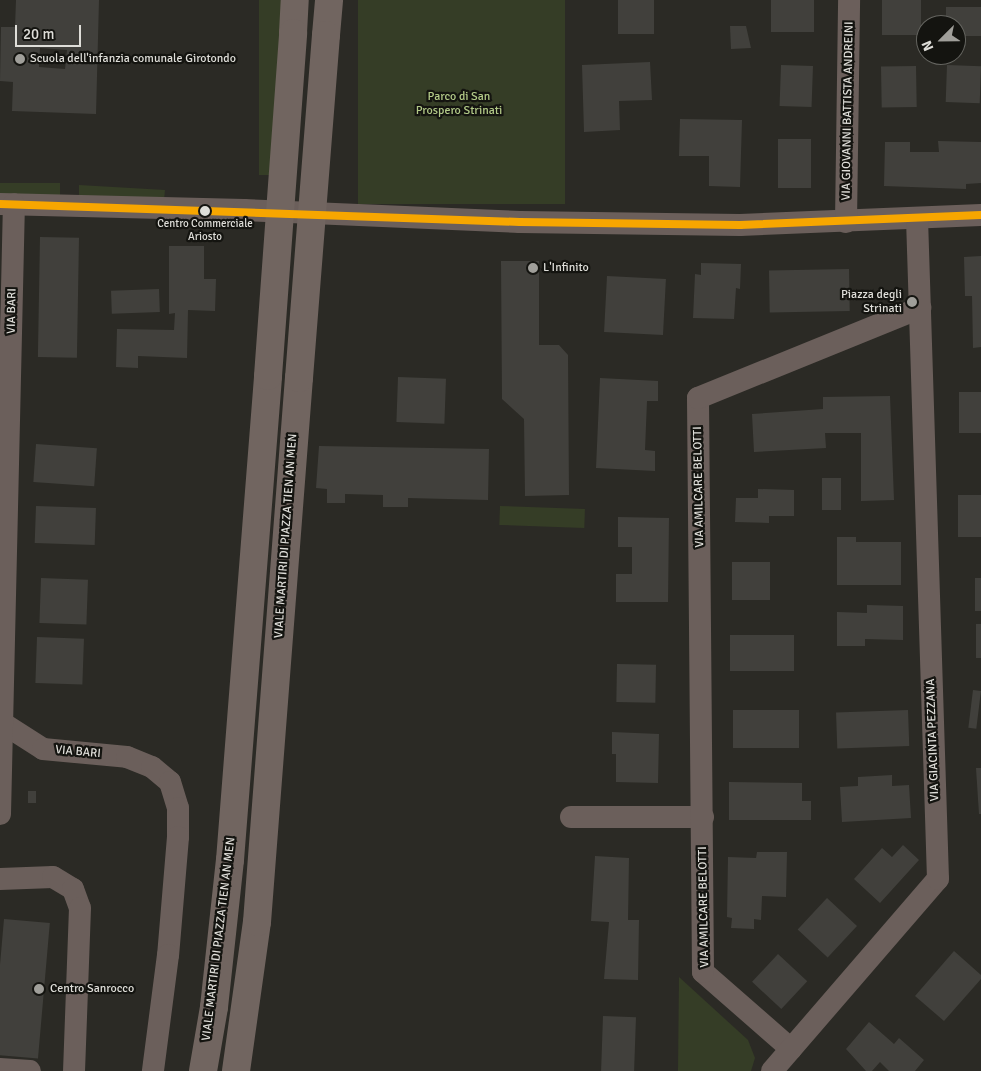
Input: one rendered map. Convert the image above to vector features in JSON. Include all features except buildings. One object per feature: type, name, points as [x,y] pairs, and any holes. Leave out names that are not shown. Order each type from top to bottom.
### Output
[{"type":"highway","name":"VIALE MARTIRI DI PIAZZA TIEN AN MEN","points":[[203,1071],[214,1007],[228,879],[268,376],[295,0]]},
{"type":"highway","name":"VIALE MARTIRI DI PIAZZA TIEN AN MEN","points":[[236,1071],[257,922],[329,0]]},
{"type":"street","name":"VIA GIOVANNI BATTISTA ANDREINI","points":[[846,222],[849,0]]},
{"type":"street","points":[[7,204],[520,222],[740,226],[981,215]]},
{"type":"street","name":"VIA BARI","points":[[7,204],[2,724],[43,749],[127,757],[152,767],[170,782],[178,808],[178,837],[168,955],[152,1071]]},
{"type":"street","points":[[917,219],[920,308]]},
{"type":"street","name":"VIA GIACINTA PEZZANA","points":[[772,1071],[938,879],[920,308]]},
{"type":"street","name":"VIA AMILCARE BELOTTI","points":[[791,1049],[703,972],[698,398],[920,308]]},
{"type":"street","points":[[0,814],[2,724]]},
{"type":"street","points":[[571,817],[703,817]]},
{"type":"street","points":[[0,879],[53,877],[72,889],[80,908],[74,1071]]},
{"type":"street","points":[[0,1069],[30,1071]]},
{"type":"green space","points":[[259,0],[281,0],[281,175],[259,175]]},
{"type":"green space","name":"Parco di San Prospero Strinati","points":[[358,0],[565,0],[565,204],[358,204]]},
{"type":"green space","points":[[0,183],[60,183],[60,199],[0,199]]},
{"type":"green space","points":[[79,185],[165,190],[164,200],[79,198]]},
{"type":"green space","points":[[500,506],[585,509],[584,528],[499,525]]},
{"type":"green space","points":[[679,977],[748,1040],[755,1058],[751,1071],[678,1071]]},
{"type":"transit line","points":[[0,204],[520,222],[740,225],[981,215]]},
{"type":"place","name":"Scuola dell'infanzia comunale Girotondo","points":[[20,59]]},
{"type":"place","name":"Centro Commerciale Ariosto","points":[[205,211]]},
{"type":"place","name":"L'Infinito","points":[[533,268]]},
{"type":"place","name":"Piazza degli Strinati","points":[[912,302]]},
{"type":"place","name":"Centro Sanrocco","points":[[39,989]]}]
